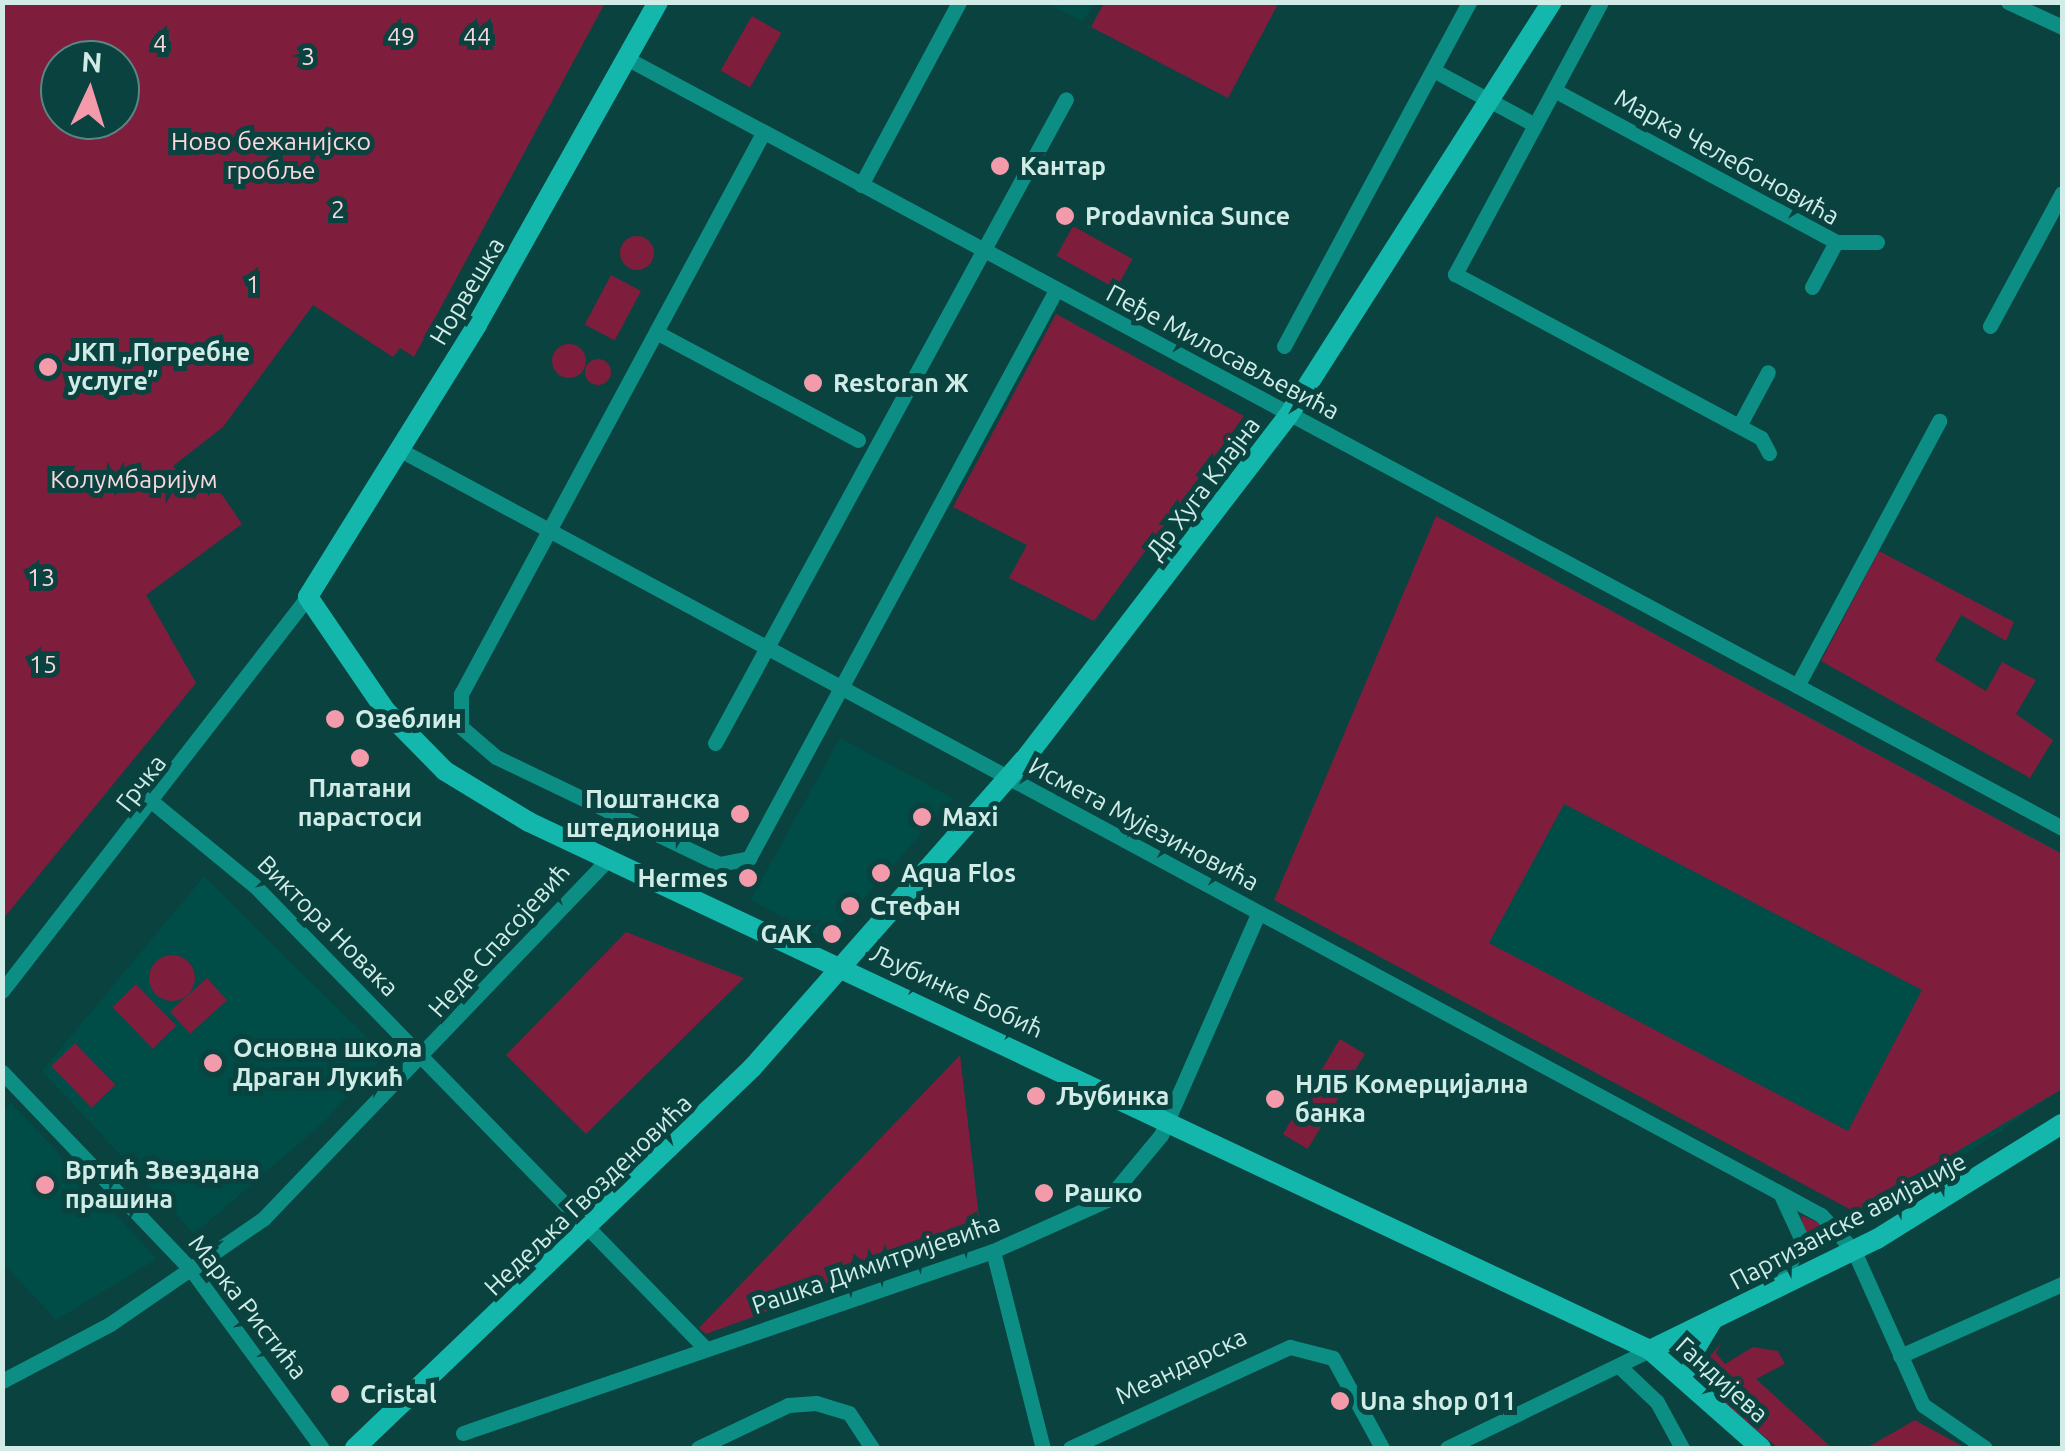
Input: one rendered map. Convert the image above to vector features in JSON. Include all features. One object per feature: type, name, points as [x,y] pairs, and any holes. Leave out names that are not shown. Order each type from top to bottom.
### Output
[{"type":"main road","name":"Норвешка","points":[[308,598],[402,451],[658,2]]},
{"type":"main road","name":"Др Хуга Клајна","points":[[846,967],[1008,779],[1288,416],[1493,102],[1552,2]]},
{"type":"main road","name":"Љубинке Бобић","points":[[308,598],[426,755],[505,809],[1169,1118],[1650,1350]]},
{"type":"main road","name":"Недељка Гвозденовића","points":[[354,1448],[591,1230],[846,967]]},
{"type":"main road","name":"Партизанске авијације","points":[[1650,1350],[1854,1251],[2062,1124]]},
{"type":"main road","points":[[1690,1383],[1694,1351],[1712,1319]]},
{"type":"main road","name":"Гандијева","points":[[1650,1350],[1761,1448]]},
{"type":"street","points":[[861,185],[959,2]]},
{"type":"street","points":[[1284,346],[1469,2]]},
{"type":"street","points":[[1601,2],[1456,274],[1739,426],[1769,453]]},
{"type":"street","points":[[2008,2],[2062,27]]},
{"type":"street","name":"Пеђе Милосављевића","points":[[628,58],[1288,416],[2062,828]]},
{"type":"street","points":[[1433,70],[1535,125]]},
{"type":"street","name":"Марка Челебоновића","points":[[1554,90],[1836,242],[1812,287]]},
{"type":"street","points":[[714,744],[980,250],[1066,99]]},
{"type":"street","points":[[763,133],[458,704],[467,736],[496,757],[719,864],[740,863],[842,690],[1056,290]]},
{"type":"street","points":[[1990,326],[2062,193]]},
{"type":"street","points":[[1836,242],[1877,242]]},
{"type":"street","points":[[656,332],[858,440]]},
{"type":"street","points":[[1739,426],[1768,372]]},
{"type":"street","points":[[1797,686],[1938,421]]},
{"type":"street","name":"Исмета Мујезиновића","points":[[402,451],[548,533],[1779,1192],[1834,1225],[1854,1251]]},
{"type":"street","name":"Грчка","points":[[2,991],[156,804],[308,598]]},
{"type":"street","name":"Виктора Новака","points":[[156,804],[256,886],[706,1350]]},
{"type":"street","name":"Неде Спасојевић","points":[[2,1380],[192,1272],[283,1201],[424,1060],[608,859]]},
{"type":"street","name":"Рашка Димитријевића","points":[[462,1433],[993,1251],[1107,1200],[1169,1118],[1258,914]]},
{"type":"street","name":"Марка Ристића","points":[[2,1072],[192,1272],[322,1448]]},
{"type":"street","points":[[1779,1192],[1801,1238],[1781,1285]]},
{"type":"street","points":[[993,1251],[1044,1448]]},
{"type":"street","points":[[1854,1251],[1928,1411],[1985,1448]]},
{"type":"street","points":[[1900,1356],[2062,1284]]},
{"type":"street","name":"Меандарска","points":[[1070,1448],[1290,1348],[1333,1358],[1382,1448]]},
{"type":"street","points":[[1447,1448],[1650,1350]]},
{"type":"street","points":[[1619,1366],[1657,1402],[1682,1448]]},
{"type":"street","points":[[698,1448],[803,1403],[849,1413],[872,1448]]},
{"type":"shaded area","points":[[1047,3],[1094,3],[1083,22]]},
{"type":"shaded area","points":[[1436,516],[2062,853],[2062,1089],[1939,1172],[1855,1212],[1274,900]]},
{"type":"shaded area","points":[[840,738],[953,798],[827,940],[750,900]]},
{"type":"shaded area","name":"Основна школа Драган Лукић","points":[[204,876],[385,1055],[323,1123],[194,1234],[42,1071]]},
{"type":"shaded area","name":"Вртић Звездана прашина","points":[[11,1102],[157,1259],[56,1320],[3,1263],[3,1111]]},
{"type":"green space","name":"Ново бежанијско гробље","points":[[3,2],[605,3],[414,357],[400,348],[393,357],[313,305],[223,427],[173,466],[193,491],[212,480],[242,524],[146,595],[196,683],[3,919]]},
{"type":"green space","points":[[1104,3],[1278,4],[1228,98],[1091,27]]},
{"type":"green space","points":[[752,16],[781,33],[750,88],[720,71]]},
{"type":"green space","points":[[1073,226],[1132,259],[1116,289],[1057,256]]},
{"type":"green space","points":[[637,236],[649,241],[654,253],[649,265],[637,270],[625,265],[620,253],[625,241]]},
{"type":"green space","points":[[611,275],[641,291],[615,340],[585,324]]},
{"type":"green space","points":[[1056,314],[1244,416],[1094,621],[1009,578],[1027,545],[953,507]]},
{"type":"green space","points":[[569,344],[581,349],[586,361],[581,373],[569,378],[557,373],[552,361],[557,349]]},
{"type":"green space","points":[[598,359],[607,363],[611,372],[607,381],[598,385],[589,381],[585,372],[589,363]]},
{"type":"green space","points":[[1436,516],[2062,854],[2062,1089],[1855,1212],[1274,900]],"holes":[[[1564,804],[1922,990],[1848,1131],[1489,943]]]},
{"type":"green space","points":[[1879,551],[2014,622],[2006,641],[1961,615],[1935,660],[1986,691],[2002,662],[2036,680],[2016,714],[2053,740],[2030,778],[1821,661]]},
{"type":"green space","points":[[626,932],[744,978],[586,1134],[506,1055]]},
{"type":"green space","points":[[172,955],[188,962],[195,978],[188,994],[172,1001],[156,994],[149,978],[156,962]]},
{"type":"green space","points":[[207,978],[227,1000],[190,1034],[170,1011]]},
{"type":"green space","points":[[136,984],[176,1026],[153,1049],[112,1007]]},
{"type":"green space","points":[[1340,1039],[1365,1054],[1308,1149],[1283,1134]]},
{"type":"green space","points":[[75,1043],[115,1085],[92,1108],[51,1066]]},
{"type":"green space","points":[[960,1055],[981,1235],[706,1334],[699,1328]]},
{"type":"green space","points":[[1801,1215],[1826,1226],[1835,1236],[1806,1246]]},
{"type":"green space","points":[[1721,1343],[1716,1353],[1725,1364],[1753,1347],[1778,1351],[1785,1364],[1756,1379],[1832,1448],[1778,1448],[1726,1404],[1703,1365]]},
{"type":"green space","points":[[1915,1420],[1929,1428],[1966,1448],[1866,1448]]},
{"type":"place","name":"Кантар","points":[[1000,166]]},
{"type":"place","name":"Prodavnica Sunce","points":[[1065,216]]},
{"type":"place","name":"ЈКП „Погребне услуге”","points":[[48,367]]},
{"type":"place","name":"Restoran Ж","points":[[813,383]]},
{"type":"place","name":"Озеблин","points":[[335,719]]},
{"type":"place","name":"Платани парастоси","points":[[360,758]]},
{"type":"place","name":"Поштанска штедионица","points":[[740,814]]},
{"type":"place","name":"Maxi","points":[[922,817]]},
{"type":"place","name":"Aqua Flos","points":[[881,873]]},
{"type":"place","name":"Hermes","points":[[748,878]]},
{"type":"place","name":"Стефан","points":[[850,906]]},
{"type":"place","name":"GAK","points":[[832,934]]},
{"type":"place","name":"Основна школа Драган Лукић","points":[[213,1063]]},
{"type":"place","name":"Љубинка","points":[[1036,1096]]},
{"type":"place","name":"НЛБ Комерцијална банка","points":[[1275,1099]]},
{"type":"place","name":"Вртић Звездана прашина","points":[[45,1185]]},
{"type":"place","name":"Рашко","points":[[1044,1193]]},
{"type":"place","name":"Cristal","points":[[340,1394]]},
{"type":"place","name":"Una shop 011","points":[[1340,1401]]},
{"type":"park label","name":"49","points":[[401,36]]},
{"type":"park label","name":"44","points":[[477,36]]},
{"type":"park label","name":"4","points":[[160,43]]},
{"type":"park label","name":"3","points":[[308,56]]},
{"type":"park label","name":"2","points":[[338,209]]},
{"type":"park label","name":"1","points":[[253,284]]},
{"type":"park label","name":"Колумбаријум","points":[[134,479]]},
{"type":"park label","name":"13","points":[[41,577]]},
{"type":"park label","name":"15","points":[[43,664]]}]
